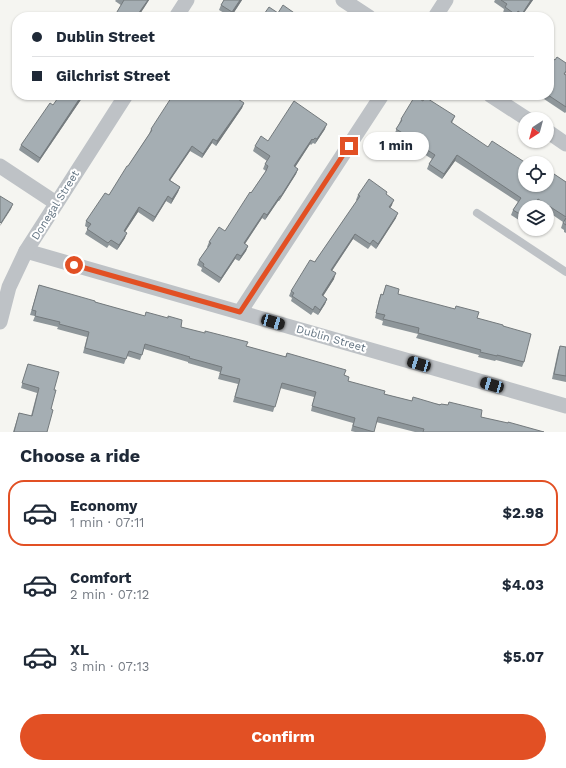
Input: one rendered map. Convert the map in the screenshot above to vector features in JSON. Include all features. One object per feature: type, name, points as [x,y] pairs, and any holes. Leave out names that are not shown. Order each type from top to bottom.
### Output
[{"type":"street","points":[[179,12],[187,0]]},
{"type":"street","points":[[343,0],[361,12]]},
{"type":"street","points":[[439,12],[446,0]]},
{"type":"street","name":"Donegal Street","points":[[0,322],[9,287],[26,251],[123,100]]},
{"type":"street","points":[[240,312],[379,100]]},
{"type":"street","points":[[498,100],[518,113]]},
{"type":"street","points":[[554,136],[566,144]]},
{"type":"street","points":[[0,166],[56,203]]},
{"type":"street","name":"Dublin Street","points":[[26,251],[566,406]]},
{"type":"lane","points":[[477,213],[566,272]]},
{"type":"building","points":[[124,0],[148,0],[140,12],[117,12]]},
{"type":"building","points":[[224,0],[240,0],[232,12],[221,5]]},
{"type":"building","points":[[501,0],[531,0],[523,12],[512,12],[505,7],[507,4]]},
{"type":"building","points":[[283,5],[293,12],[279,12]]},
{"type":"building","points":[[269,7],[276,12],[266,12]]},
{"type":"building","points":[[557,57],[566,63],[566,71],[564,74],[566,75],[566,107],[554,99],[554,59]]},
{"type":"building","points":[[56,100],[79,100],[40,158],[21,145],[50,103],[53,105]]},
{"type":"building","points":[[170,100],[240,100],[244,103],[217,141],[213,139],[203,154],[192,146],[169,180],[180,187],[172,199],[168,196],[155,217],[139,207],[124,231],[127,233],[119,245],[111,240],[108,243],[87,229],[91,224],[86,221],[105,193],[109,195],[152,130],[151,129]]},
{"type":"building","points":[[413,100],[430,100],[455,116],[451,122],[488,147],[492,141],[518,158],[518,192],[554,192],[554,174],[566,182],[566,217],[554,209],[554,200],[520,200],[521,198],[457,155],[444,174],[429,164],[435,155],[396,129],[402,120],[401,119]]},
{"type":"building","points":[[294,101],[327,124],[317,139],[312,139],[294,166],[298,169],[281,196],[267,215],[264,213],[244,243],[248,246],[241,256],[237,254],[221,278],[203,266],[204,264],[199,260],[211,243],[209,242],[219,227],[225,231],[250,192],[251,193],[266,171],[268,166],[265,164],[270,156],[255,146],[261,136],[268,141]]},
{"type":"building","points":[[369,179],[387,192],[386,194],[394,200],[389,207],[398,213],[378,244],[373,240],[370,244],[355,234],[331,270],[336,273],[322,295],[327,299],[320,310],[315,306],[313,310],[292,296],[294,293],[291,291],[310,260],[315,262],[360,196],[358,195]]},
{"type":"building","points":[[0,196],[13,204],[1,223],[0,222]]},
{"type":"building","points":[[518,202],[518,213],[513,210]]},
{"type":"building","points":[[566,218],[566,225],[563,223]]},
{"type":"building","points":[[39,285],[145,316],[146,312],[168,318],[168,316],[182,320],[181,327],[205,333],[205,331],[248,342],[246,346],[286,357],[287,353],[346,370],[344,375],[349,377],[348,381],[385,391],[384,394],[412,401],[413,397],[440,405],[448,405],[449,402],[482,410],[481,417],[508,422],[544,432],[423,432],[424,429],[378,417],[374,432],[353,426],[355,418],[312,406],[316,392],[282,383],[275,407],[235,397],[240,379],[220,374],[222,367],[145,344],[142,355],[129,351],[126,359],[85,348],[89,332],[59,324],[60,322],[35,316],[36,311],[32,310]]},
{"type":"building","points":[[386,285],[399,289],[398,294],[455,309],[456,306],[479,312],[477,318],[531,334],[524,362],[480,352],[481,350],[418,333],[419,328],[383,319],[385,315],[376,313],[381,294],[383,295]]},
{"type":"building","points":[[560,346],[566,347],[566,376],[554,374]]},
{"type":"building","points":[[28,364],[59,372],[51,409],[53,410],[47,432],[14,432],[19,413],[32,416],[39,388],[22,383]]},
{"type":"route","points":[[74,265],[240,312],[349,146]]}]
